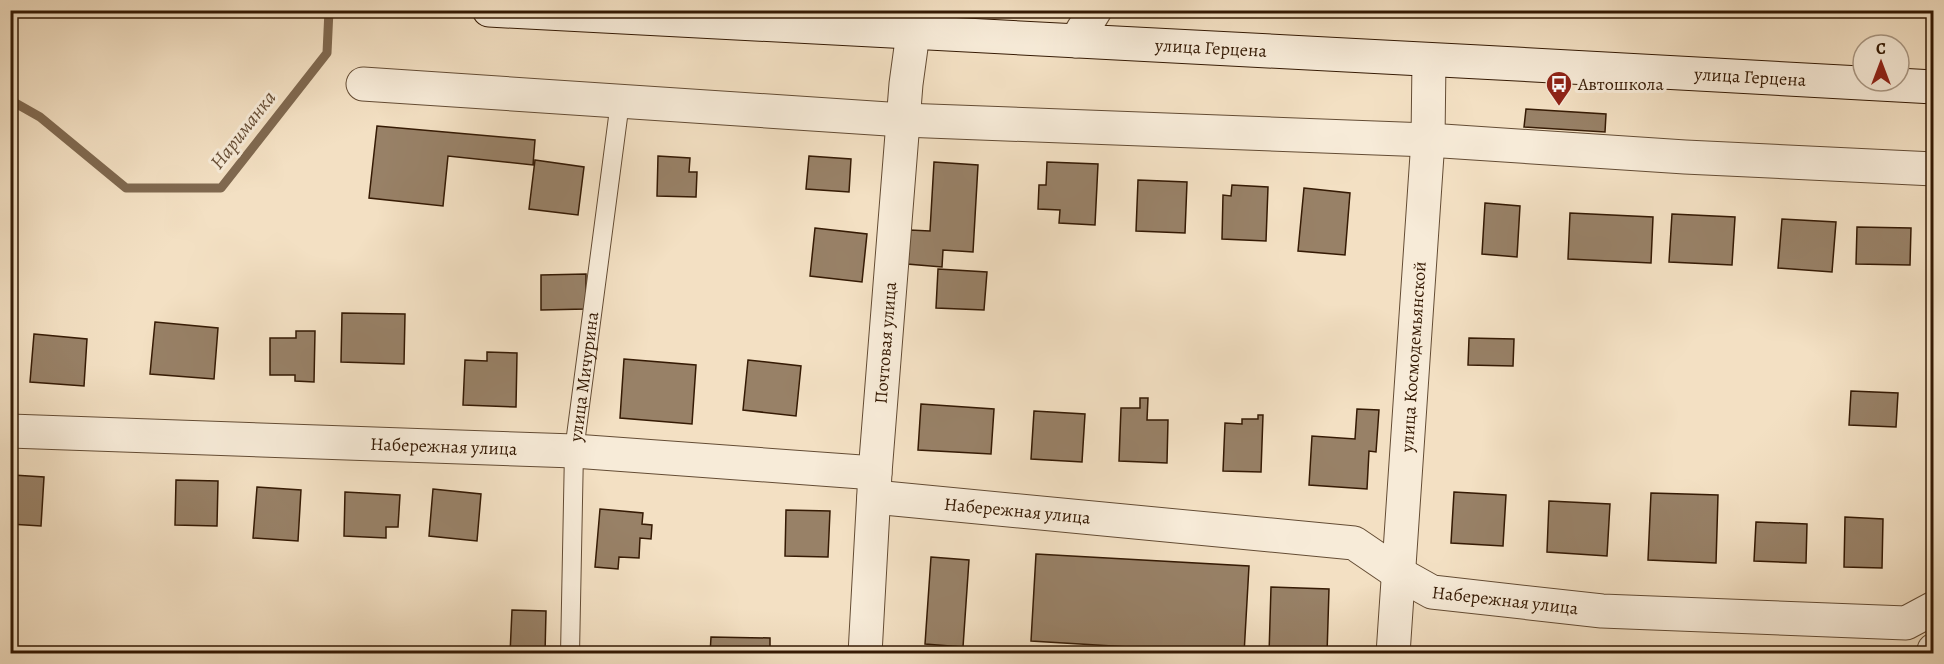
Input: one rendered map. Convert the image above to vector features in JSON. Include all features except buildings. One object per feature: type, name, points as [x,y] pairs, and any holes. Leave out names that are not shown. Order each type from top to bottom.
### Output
[{"type":"street","name":"улица Герцена","points":[[489,10],[1934,87]]},
{"type":"street","points":[[1076,40],[1095,10]]},
{"type":"street","name":"Почтовая улица","points":[[865,654],[874,485],[903,120],[913,33]]},
{"type":"street","name":"улица Космодемьянской","points":[[1393,654],[1428,140],[1429,60]]},
{"type":"street","points":[[363,84],[903,120],[1428,140],[1931,172]]},
{"type":"street","name":"Набережная улица","points":[[10,431],[574,450],[1354,543],[1398,573],[1432,592],[1602,611],[1906,623],[1934,608]]},
{"type":"lane","name":"улица Мичурина","points":[[570,654],[574,450],[620,102]]},
{"type":"waterway","name":"Нариманка","points":[[10,100],[40,117],[126,188],[221,188],[327,53],[329,10]]},
{"type":"place","name":"Автошкола","points":[[1559,107]]}]
